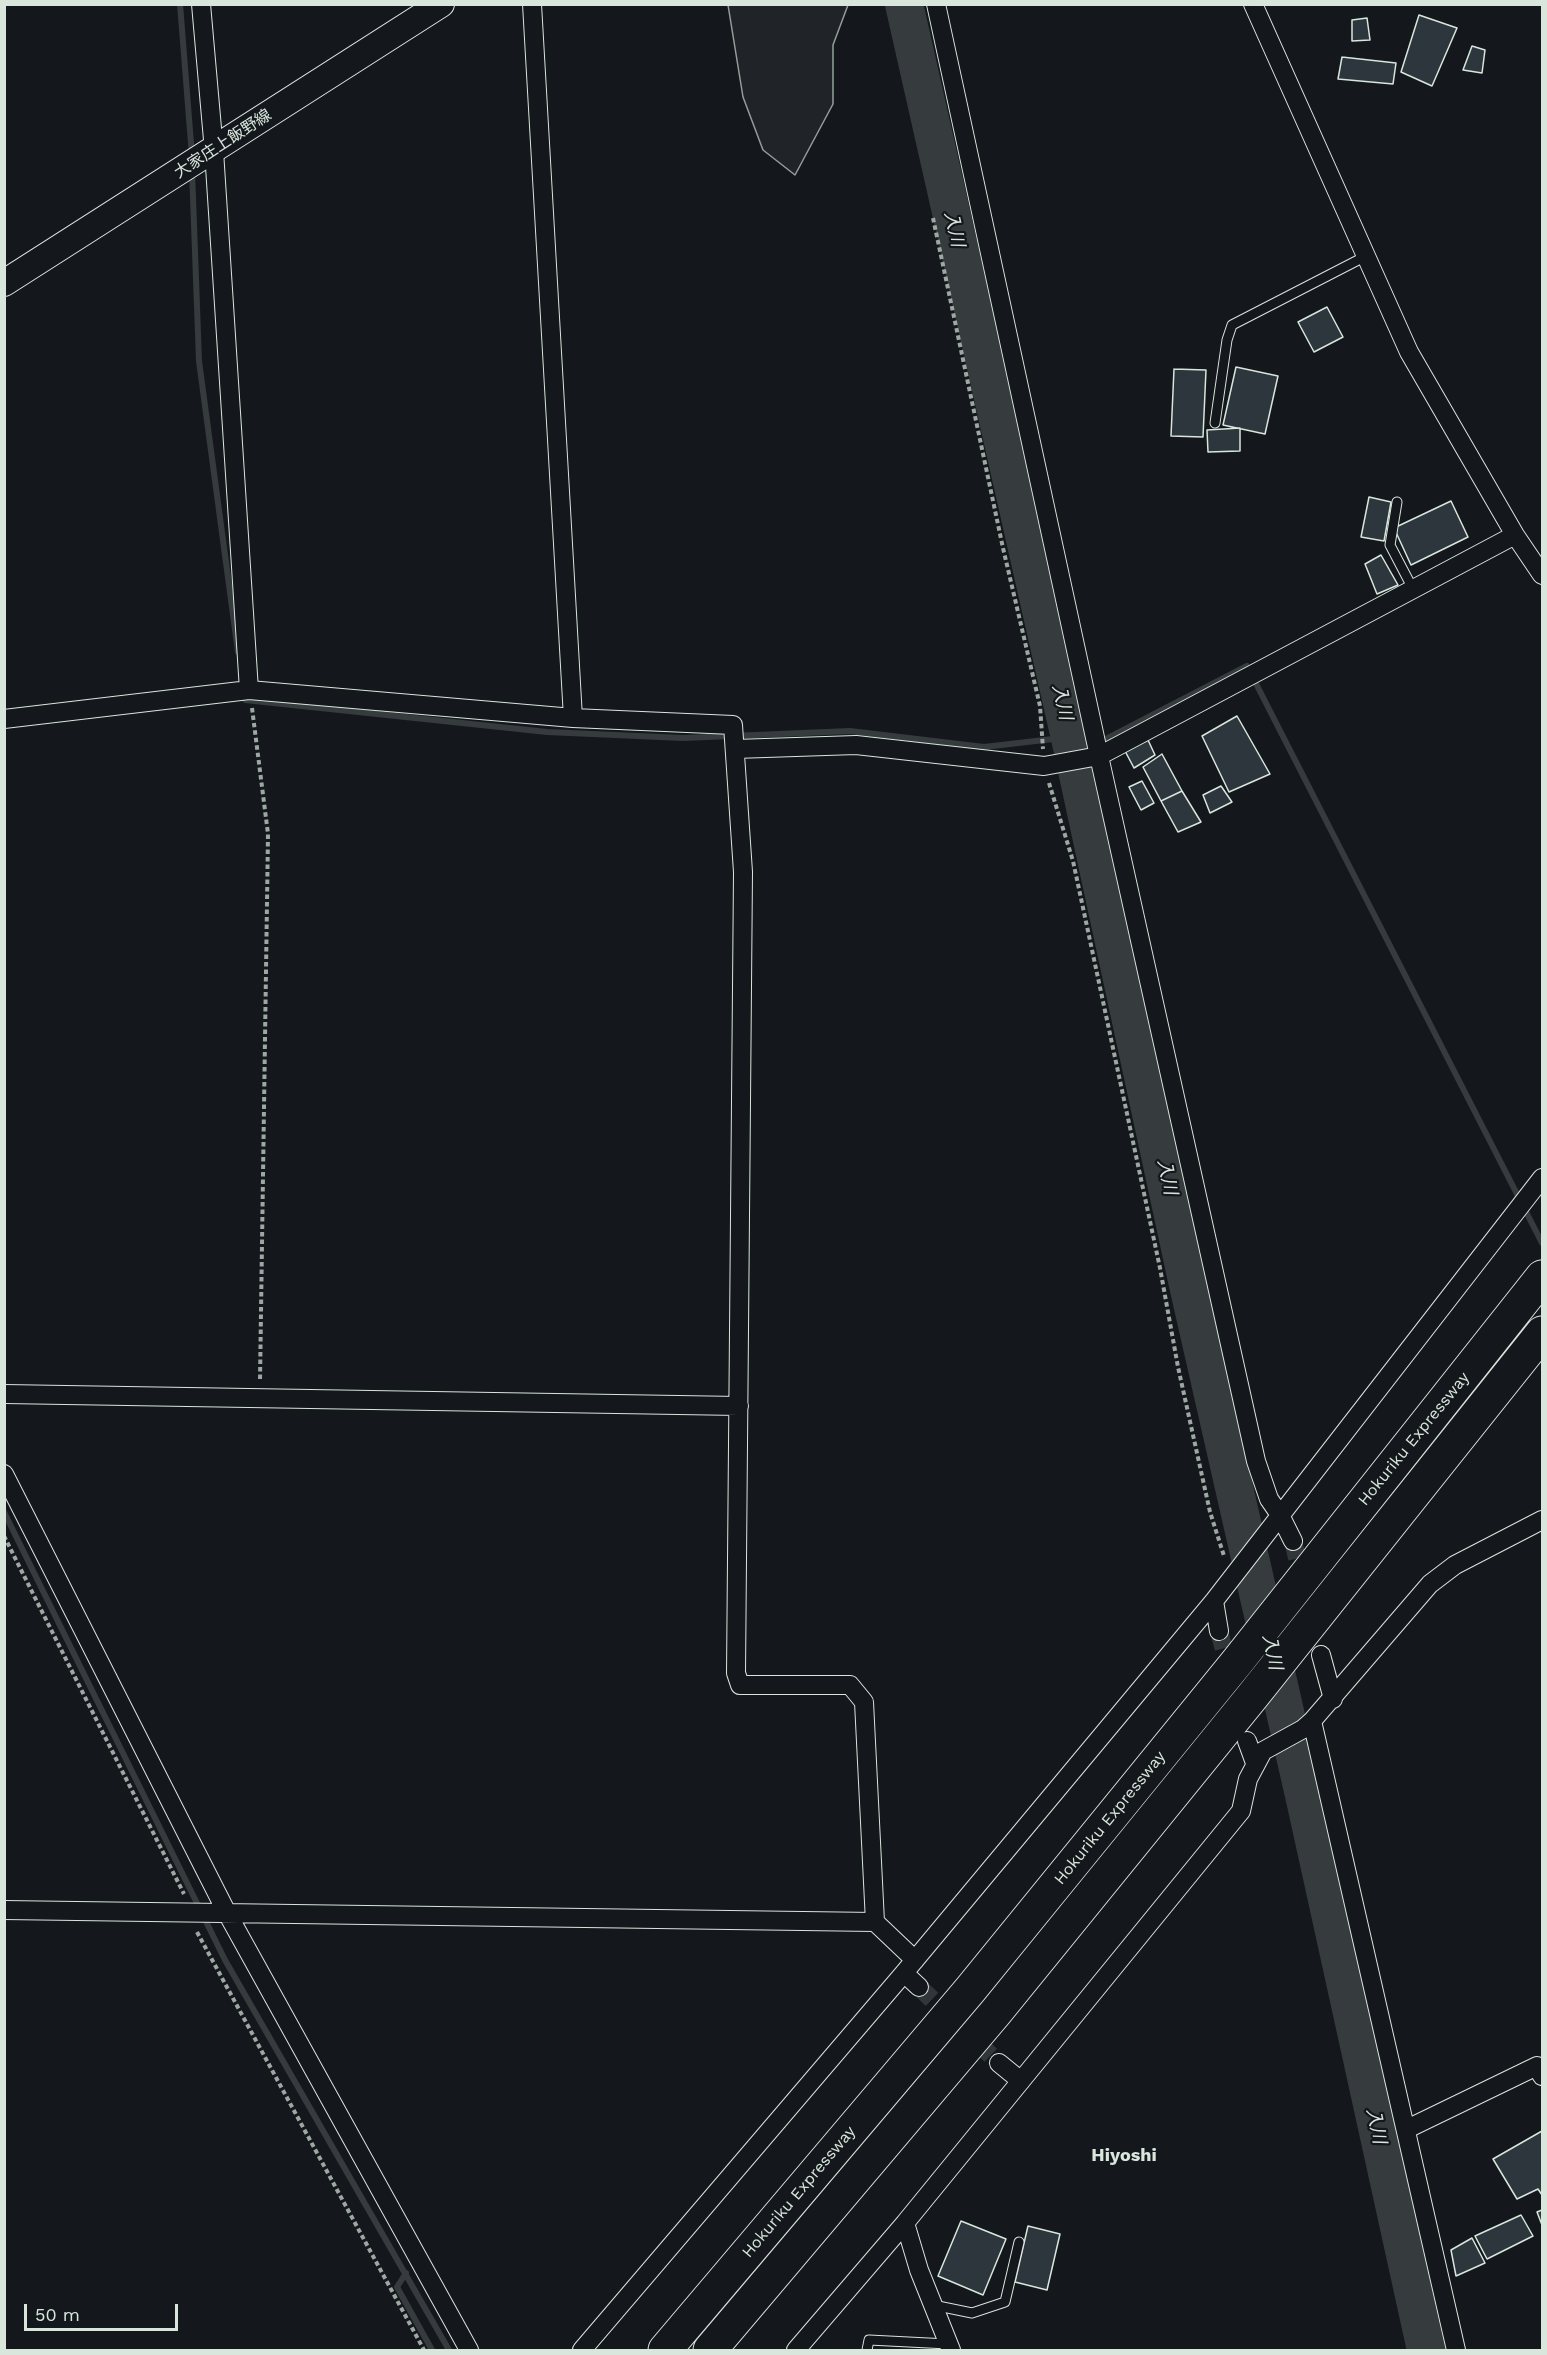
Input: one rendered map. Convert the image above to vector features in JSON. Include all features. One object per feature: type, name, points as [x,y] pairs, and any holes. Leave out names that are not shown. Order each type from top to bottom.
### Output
[{"type":"highway","name":"Hokuriku Expressway","points":[[665,2350],[970,1990],[1237,1662],[1542,1277]]},
{"type":"highway","name":"Hokuriku Expressway","points":[[710,2350],[996,2012],[1251,1698],[1314,1642],[1542,1333]]},
{"type":"main road","name":"大家庄上飯野線","points":[[4,283],[441,4]]},
{"type":"street","points":[[201,4],[214,151],[249,690]]},
{"type":"street","points":[[532,4],[573,718]]},
{"type":"street","points":[[936,4],[1099,756],[1256,1461],[1269,1499],[1293,1541]]},
{"type":"street","points":[[1253,4],[1409,352],[1515,535],[1542,575]]},
{"type":"street","points":[[735,749],[856,745],[1049,765],[1099,756],[1515,535]]},
{"type":"street","points":[[4,719],[249,690],[573,718],[733,725],[743,872],[735,1673],[740,1684],[850,1685],[864,1702],[875,1922],[910,1966],[919,1988]]},
{"type":"street","points":[[582,2350],[910,1966],[1214,1601],[1542,1178]]},
{"type":"street","points":[[4,1394],[739,1406]]},
{"type":"street","points":[[4,1474],[227,1913],[468,2350]]},
{"type":"street","points":[[796,2350],[905,2223],[1241,1811],[1255,1763],[1263,1751],[1303,1729],[1312,1721],[1430,1584],[1455,1565],[1542,1520]]},
{"type":"street","points":[[1214,1601],[1219,1631]]},
{"type":"street","points":[[1314,1642],[1333,1699]]},
{"type":"street","points":[[1312,1721],[1456,2350]]},
{"type":"street","points":[[1247,1741],[1255,1763]]},
{"type":"street","points":[[4,1910],[875,1922]]},
{"type":"street","points":[[999,2063],[1021,2082]]},
{"type":"street","points":[[1407,2129],[1541,2068]]},
{"type":"street","points":[[905,2223],[949,2347]]},
{"type":"lane","points":[[1215,423],[1227,340],[1232,326],[1366,256]]},
{"type":"lane","points":[[1397,502],[1390,545],[1413,589]]},
{"type":"lane","points":[[933,2305],[972,2313],[1005,2302],[1019,2242]]},
{"type":"lane","points":[[867,2350],[868,2340],[949,2347]]},
{"type":"path","points":[[933,218],[1003,548],[1040,706],[1049,765],[1073,861],[1160,1268],[1178,1367],[1210,1512],[1231,1577]]},
{"type":"path","points":[[249,690],[259,751],[268,834],[260,1398]]},
{"type":"path","points":[[4,1536],[186,1897],[187,1913],[424,2350]]},
{"type":"shaded area","points":[[728,5],[848,5],[833,45],[833,104],[795,175],[763,150],[743,97]]},
{"type":"building","points":[[1419,15],[1457,28],[1432,86],[1401,72]]},
{"type":"building","points":[[1367,18],[1370,40],[1352,41],[1352,20]]},
{"type":"building","points":[[1472,46],[1485,50],[1482,73],[1463,70]]},
{"type":"building","points":[[1342,57],[1396,63],[1393,84],[1338,79]]},
{"type":"building","points":[[1327,307],[1343,337],[1314,352],[1298,322]]},
{"type":"building","points":[[1236,367],[1278,376],[1265,434],[1223,425]]},
{"type":"building","points":[[1174,369],[1206,370],[1203,437],[1171,436]]},
{"type":"building","points":[[1240,428],[1240,451],[1208,452],[1207,430]]},
{"type":"building","points":[[1369,497],[1391,502],[1384,541],[1361,537]]},
{"type":"building","points":[[1451,501],[1468,537],[1411,565],[1394,528]]},
{"type":"building","points":[[1381,555],[1398,585],[1377,594],[1365,564]]},
{"type":"building","points":[[1237,716],[1270,774],[1229,792],[1202,736]]},
{"type":"building","points":[[1148,740],[1155,755],[1134,768],[1125,751]]},
{"type":"building","points":[[1162,754],[1182,791],[1161,801],[1143,767]]},
{"type":"building","points":[[1142,781],[1154,803],[1141,810],[1129,787]]},
{"type":"building","points":[[1221,786],[1232,802],[1210,813],[1203,795]]},
{"type":"building","points":[[1182,791],[1201,822],[1178,832],[1161,801]]},
{"type":"building","points":[[1542,2131],[1542,2195],[1538,2189],[1517,2199],[1493,2159]]},
{"type":"building","points":[[1542,2210],[1542,2225],[1537,2212]]},
{"type":"building","points":[[1521,2215],[1533,2236],[1487,2259],[1475,2236]]},
{"type":"building","points":[[961,2221],[1006,2239],[983,2295],[938,2276]]},
{"type":"building","points":[[1028,2226],[1060,2234],[1047,2290],[1015,2282]]},
{"type":"building","points":[[1472,2238],[1485,2263],[1456,2276],[1451,2250]]},
{"type":"waterway","points":[[180,4],[192,156]]},
{"type":"waterway","name":"入川","points":[[904,4],[1072,747],[1188,1285],[1306,1804],[1426,2350]]},
{"type":"waterway","points":[[192,170],[199,361],[238,652]]},
{"type":"waterway","points":[[1072,747],[1106,739],[1247,666],[1542,1243]]},
{"type":"waterway","points":[[244,691],[245,700],[547,732],[683,738],[850,731],[984,747],[1070,737]]},
{"type":"waterway","points":[[4,1512],[225,1960],[449,2350]]},
{"type":"waterway","points":[[406,2273],[397,2287],[432,2350]]},
{"type":"tunnel","points":[[1293,1541],[1303,1583]]},
{"type":"tunnel","points":[[1219,1631],[1231,1676]]},
{"type":"tunnel","points":[[919,1987],[999,2063]]},
{"type":"district","name":"Hiyoshi","points":[[1124,2156]]}]
